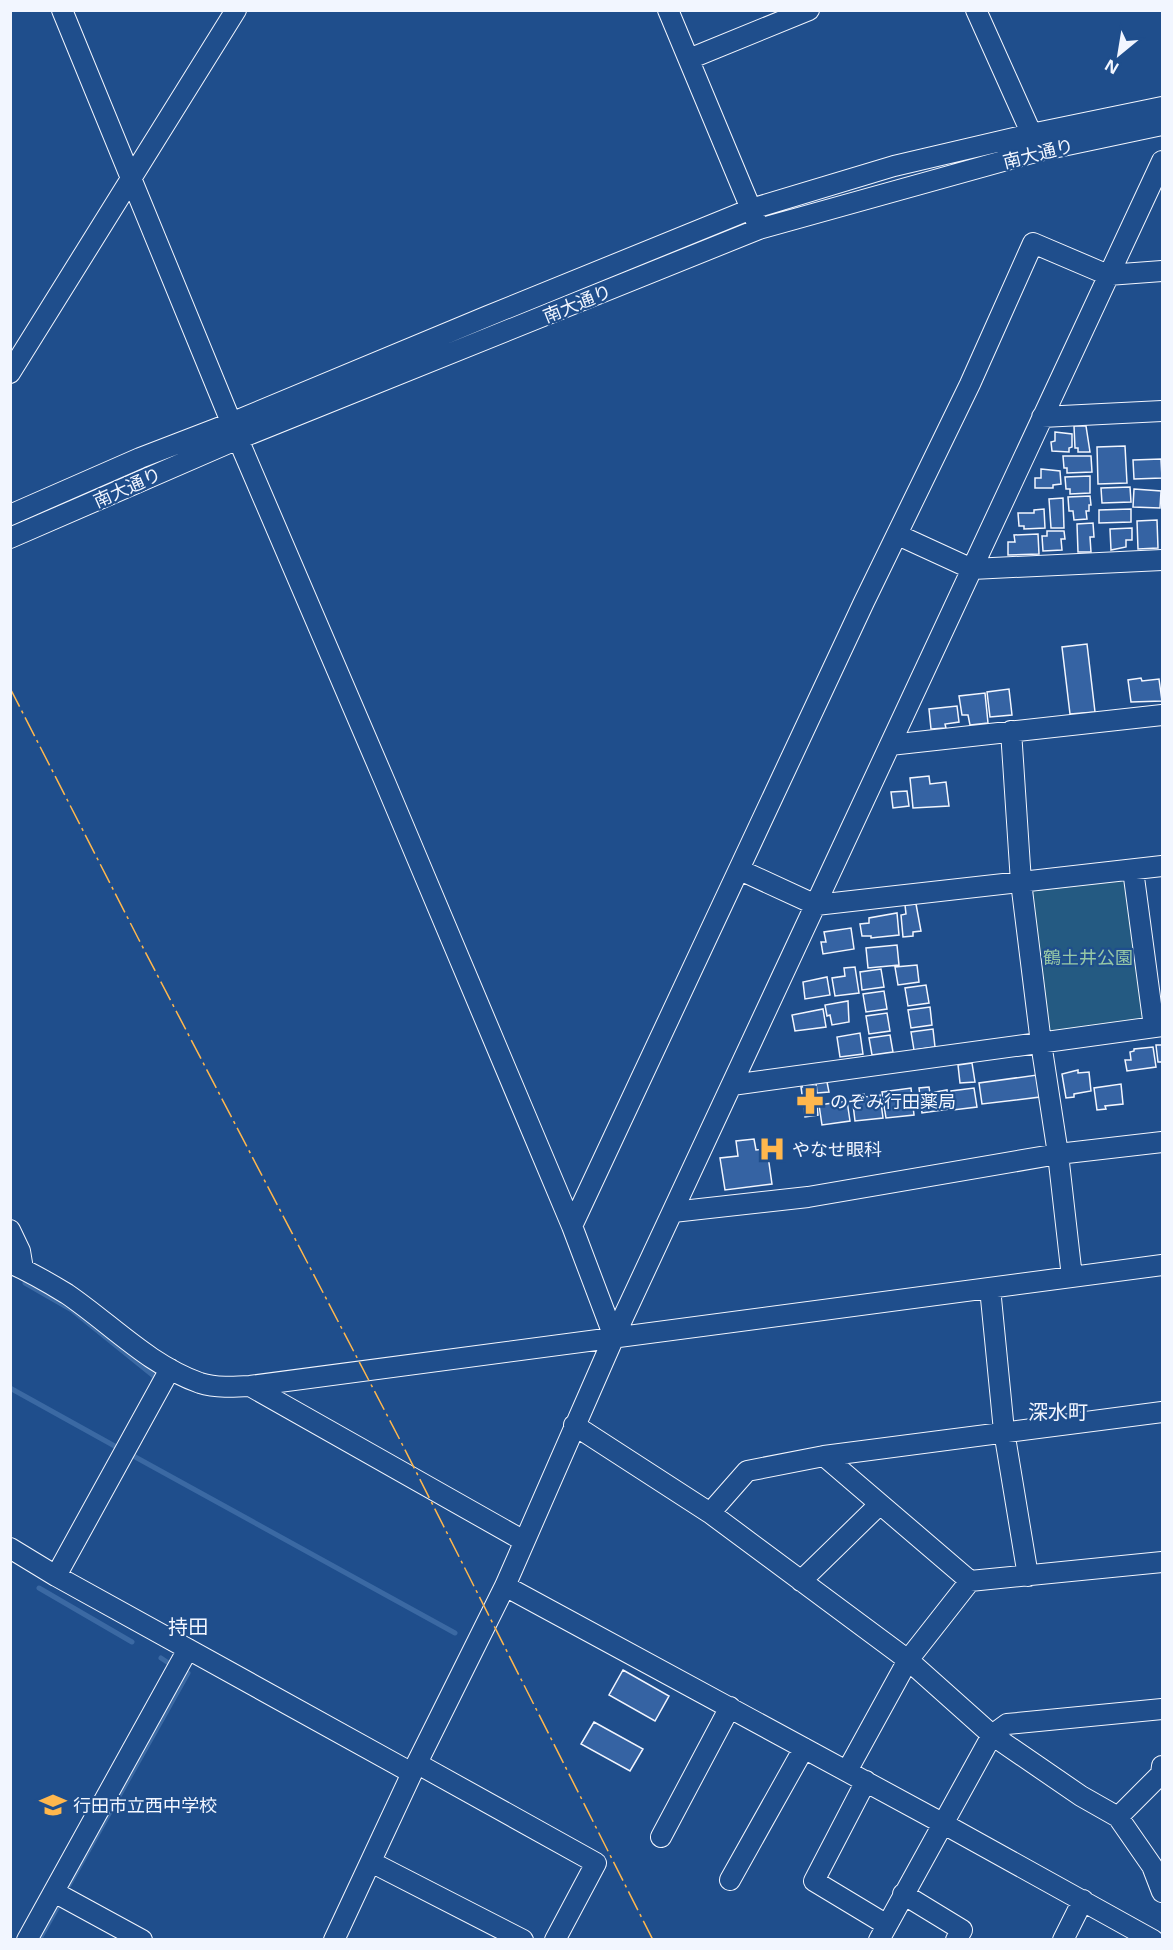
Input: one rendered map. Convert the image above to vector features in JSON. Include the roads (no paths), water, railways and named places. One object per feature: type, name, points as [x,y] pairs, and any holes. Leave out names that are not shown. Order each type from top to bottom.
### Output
[{"type":"street","points":[[62,10],[235,431],[390,792],[572,1226],[614,1337]]},
{"type":"street","points":[[12,367],[236,10]]},
{"type":"street","points":[[668,10],[759,229]]},
{"type":"street","points":[[689,59],[809,10]]},
{"type":"street","points":[[976,10],[1035,143]]},
{"type":"street","name":"南大通り","points":[[12,514],[140,458],[235,431],[759,229],[1035,143],[1162,107]]},
{"type":"street","name":"南大通り","points":[[10,538],[235,431],[488,316],[751,209],[894,166],[1162,125]]},
{"type":"street","points":[[334,1940],[415,1768],[505,1586],[614,1337],[1162,161]]},
{"type":"street","points":[[572,1226],[970,384],[1033,243],[1108,274],[1162,271]]},
{"type":"street","points":[[1042,417],[1162,411]]},
{"type":"street","points":[[898,534],[972,569],[1162,561]]},
{"type":"street","points":[[890,745],[1162,715]]},
{"type":"street","points":[[1011,731],[1021,882],[1041,1043],[1059,1154],[1072,1277]]},
{"type":"street","points":[[740,870],[816,905],[1162,866]]},
{"type":"street","points":[[732,1085],[1158,1027],[1133,870]]},
{"type":"street","points":[[673,1212],[808,1197],[1059,1154],[1162,1142]]},
{"type":"street","points":[[10,1230],[20,1251],[17,1266],[66,1294],[139,1349],[170,1369],[202,1383],[225,1387],[250,1386],[1162,1265]]},
{"type":"street","points":[[990,1288],[1004,1431],[1028,1575]]},
{"type":"street","points":[[56,1576],[170,1369]]},
{"type":"street","points":[[250,1386],[524,1541]]},
{"type":"street","points":[[710,1513],[747,1471],[824,1456],[1162,1412]]},
{"type":"street","points":[[574,1425],[710,1513],[908,1660],[992,1735],[1081,1796],[1118,1817],[1152,1866],[1162,1892]]},
{"type":"street","points":[[824,1456],[970,1581]]},
{"type":"street","points":[[801,1581],[880,1504]]},
{"type":"street","points":[[10,1548],[188,1649],[596,1863],[555,1940]]},
{"type":"street","points":[[847,1771],[908,1660],[970,1581],[1162,1562]]},
{"type":"street","points":[[505,1586],[942,1822],[1083,1900],[1140,1936]]},
{"type":"street","points":[[27,1940],[188,1649]]},
{"type":"street","points":[[661,1837],[730,1707]]},
{"type":"street","points":[[866,1781],[814,1881],[883,1932],[992,1735],[1007,1724],[1162,1709]]},
{"type":"street","points":[[730,1880],[804,1748]]},
{"type":"street","points":[[1118,1817],[1161,1774],[1162,1766]]},
{"type":"street","points":[[371,1862],[523,1940]]},
{"type":"street","points":[[54,1892],[142,1940]]},
{"type":"street","points":[[903,1894],[962,1930],[956,1940]]},
{"type":"street","points":[[1063,1940],[1083,1900]]},
{"type":"waterway","points":[[25,1283],[72,1310],[155,1377],[153,1382]]},
{"type":"waterway","points":[[10,1388],[120,1449]]},
{"type":"waterway","points":[[128,1453],[455,1633]]},
{"type":"waterway","points":[[39,1588],[132,1642]]},
{"type":"waterway","points":[[161,1658],[167,1662]]},
{"type":"waterway","points":[[69,1885],[188,1673]]},
{"type":"waterway","points":[[39,1940],[57,1908]]},
{"type":"place","name":"のぞみ行田薬局","points":[[810,1101]]},
{"type":"place","name":"やなせ眼科","points":[[772,1149]]},
{"type":"place","name":"行田市立西中学校","points":[[53,1805]]},
{"type":"district","name":"深水町","points":[[1058,1411]]},
{"type":"district","name":"持田","points":[[188,1626]]},
{"type":"park label","name":"鶴土井公園","points":[[1088,957]]}]
